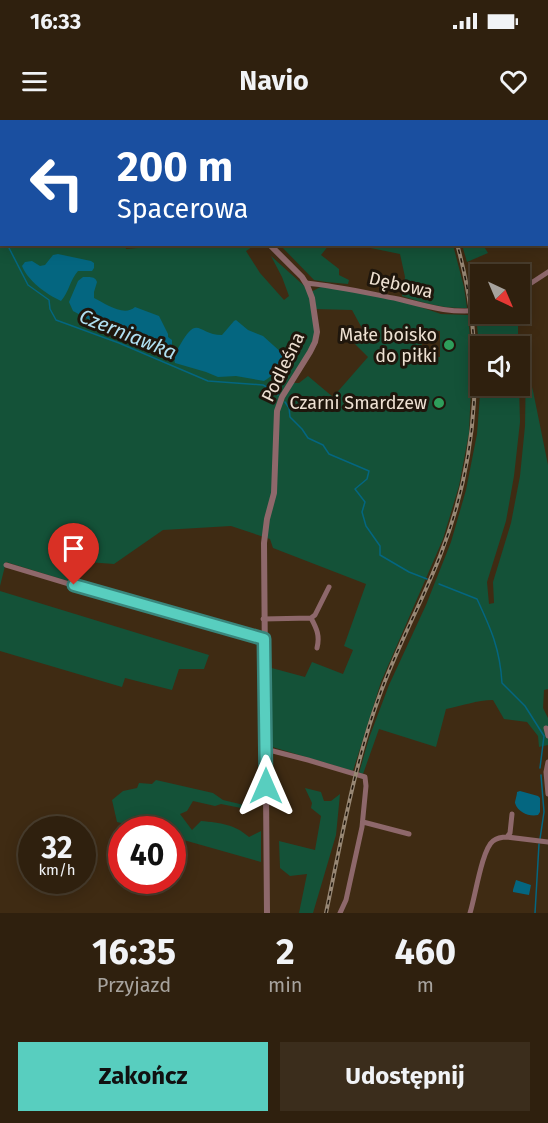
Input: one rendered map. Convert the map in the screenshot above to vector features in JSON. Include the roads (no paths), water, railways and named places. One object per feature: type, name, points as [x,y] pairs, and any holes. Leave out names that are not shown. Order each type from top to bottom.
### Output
[{"type":"street","name":"Podleśna","points":[[267,913],[263,549],[275,486],[277,411],[282,397],[310,352],[316,336],[316,320],[311,292],[302,277],[271,246]]},
{"type":"street","points":[[530,284],[548,272]]},
{"type":"street","name":"Dębowa","points":[[306,283],[361,291],[442,310],[470,311]]},
{"type":"street","points":[[311,292],[324,285]]},
{"type":"street","points":[[6,565],[264,639]]},
{"type":"street","points":[[263,619],[311,618],[315,615],[329,587]]},
{"type":"street","points":[[311,618],[318,633],[317,648]]},
{"type":"street","points":[[546,728],[548,736]]},
{"type":"street","points":[[266,749],[365,777],[363,822],[346,900],[340,913]]},
{"type":"street","points":[[548,762],[546,772],[548,794]]},
{"type":"street","points":[[507,837],[510,833],[512,814]]},
{"type":"street","points":[[363,822],[409,834]]},
{"type":"street","points":[[470,913],[485,852],[490,843],[507,837],[548,842]]},
{"type":"water","points":[[58,254],[94,263],[92,271],[78,271],[61,301],[38,287],[22,266],[25,262],[32,261],[40,266],[45,265],[53,255]]},
{"type":"water","points":[[83,277],[92,277],[96,280],[94,298],[120,310],[131,310],[135,307],[159,316],[168,337],[172,340],[172,349],[169,352],[152,349],[73,311],[69,302],[78,281]]},
{"type":"water","points":[[236,320],[248,330],[263,336],[283,354],[273,375],[264,381],[236,376],[218,377],[175,363],[176,352],[191,330],[199,328],[222,335]]},
{"type":"water","points":[[517,792],[540,798],[538,815],[525,814],[519,809],[515,803]]},
{"type":"water","points":[[516,880],[531,885],[529,895],[513,892]]},
{"type":"waterway","name":"Czerniawka","points":[[8,246],[28,285],[49,300],[50,309],[56,320],[119,343],[208,381],[263,385],[278,395]]},
{"type":"waterway","name":"Czerniawka","points":[[285,402],[289,408],[290,417],[308,438],[323,445],[329,454],[369,471],[367,479],[355,489],[365,502],[362,512],[366,526],[380,546],[380,555],[409,572],[427,579]]},
{"type":"waterway","name":"Czerniawka","points":[[439,584],[477,599],[494,640],[502,683],[525,706],[544,736],[540,768]]},
{"type":"waterway","name":"Czerniawka","points":[[540,839],[544,812],[541,775]]},
{"type":"waterway","name":"Czerniawka","points":[[535,913],[539,844]]},
{"type":"railway","points":[[326,913],[349,804],[370,723],[393,661],[440,556],[463,480],[474,402],[475,362],[472,322],[457,246]]},
{"type":"place","name":"Małe boisko do piłki","points":[[449,345]]},
{"type":"place","name":"Czarni Smardzew","points":[[439,403]]}]
